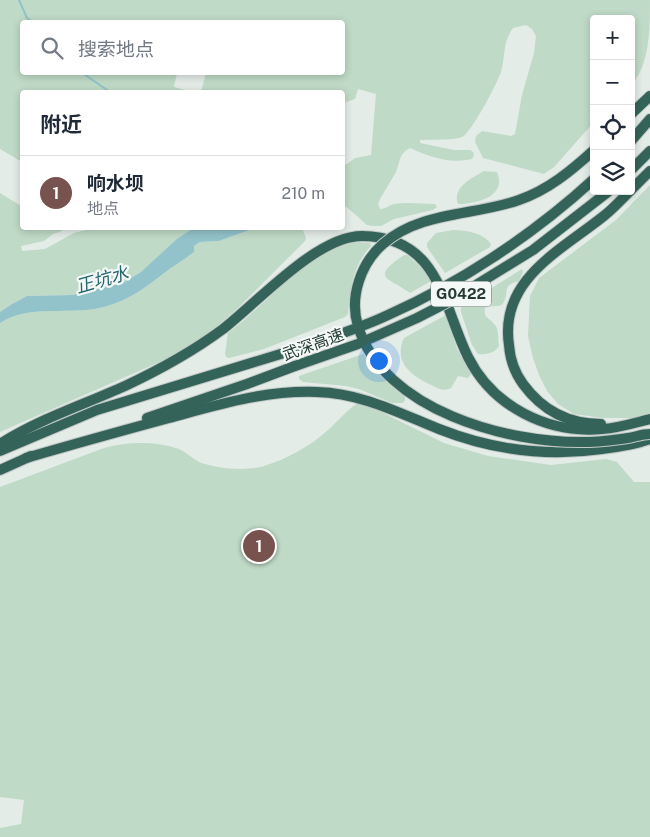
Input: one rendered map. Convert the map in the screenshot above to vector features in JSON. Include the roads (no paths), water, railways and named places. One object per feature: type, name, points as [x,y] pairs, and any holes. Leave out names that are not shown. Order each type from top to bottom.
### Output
[{"type":"highway","points":[[635,110],[650,96]]},
{"type":"highway","points":[[635,136],[650,119]]},
{"type":"highway","points":[[635,166],[650,151]]},
{"type":"highway","points":[[590,154],[568,173],[544,189],[519,200],[484,210],[427,221],[394,235],[374,253],[366,264],[356,290],[355,317],[360,335],[368,350],[385,371],[416,396],[465,422],[509,435],[562,442],[609,441],[650,434]]},
{"type":"highway","points":[[635,185],[650,171]]},
{"type":"highway","name":"武深高速","points":[[0,451],[97,410],[350,331],[422,299],[501,252],[555,212],[590,182]]},
{"type":"highway","name":"武深高速","points":[[0,470],[26,458],[247,384],[382,334],[450,300],[533,250],[603,195]]},
{"type":"highway","points":[[625,195],[605,215],[543,263],[526,280],[510,312],[508,338],[510,353],[520,380],[530,393],[547,409],[564,418],[598,424],[646,420]]},
{"type":"highway","points":[[0,444],[18,432],[46,418],[125,386],[170,364],[223,329],[315,253],[336,241],[361,236],[375,237],[394,242],[410,250],[426,263],[437,282],[468,357],[476,370],[494,392],[520,412],[554,426],[576,430],[615,428],[646,420]]},
{"type":"highway","points":[[26,458],[227,402],[285,392],[320,392],[361,398],[462,437],[508,449],[568,453],[620,447],[650,439]]},
{"type":"water","points":[[190,230],[249,230],[219,241],[200,242],[194,246],[194,252],[190,255],[139,291],[115,304],[95,309],[34,312],[11,317],[0,323],[0,312],[27,296],[72,295],[123,283],[141,272],[177,239]]},
{"type":"waterway","name":"正坑水","points":[[19,0],[30,20]]},
{"type":"waterway","name":"正坑水","points":[[85,75],[107,90]]},
{"type":"place","name":"响水坝","points":[[259,546]]}]
